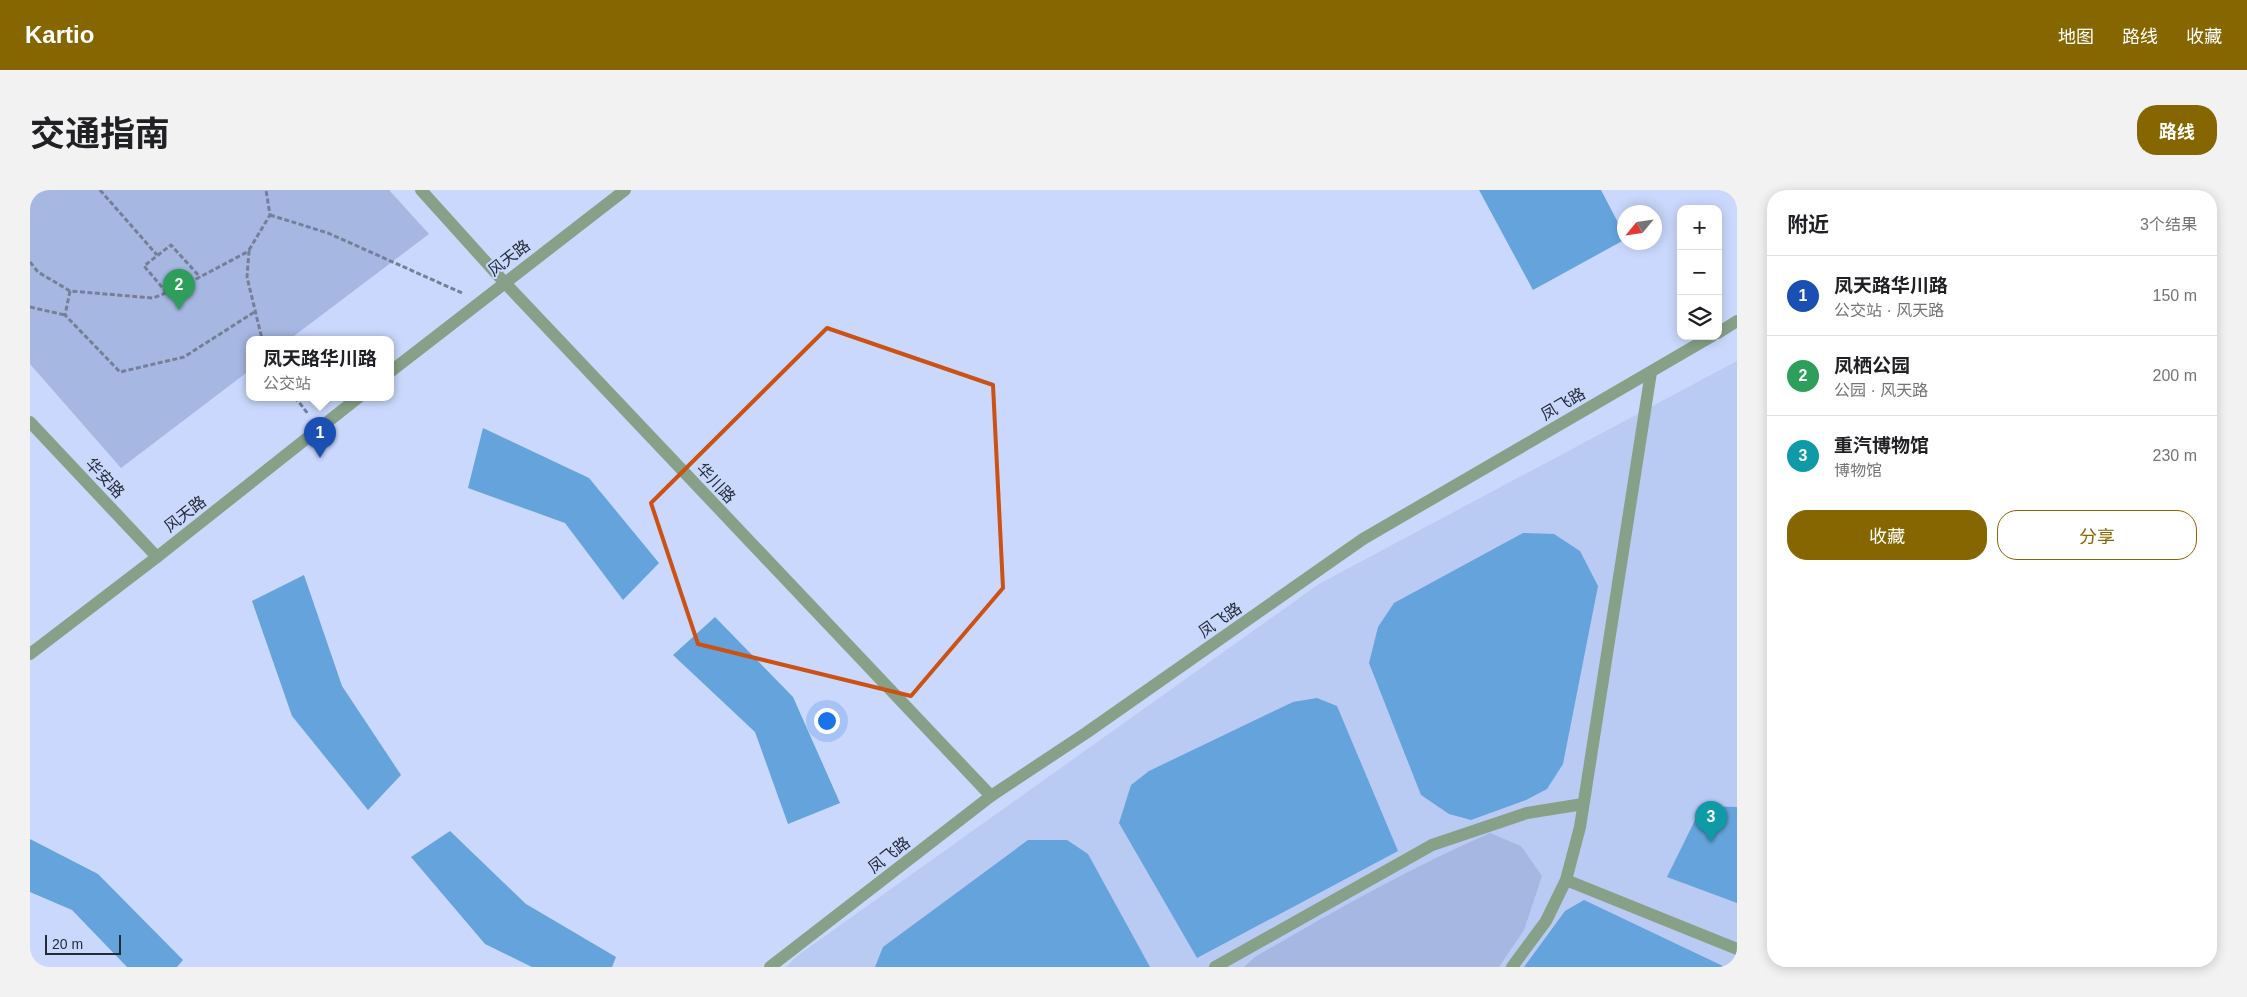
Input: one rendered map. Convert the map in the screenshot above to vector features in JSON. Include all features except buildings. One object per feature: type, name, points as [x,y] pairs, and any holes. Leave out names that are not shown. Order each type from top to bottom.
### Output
[{"type":"street","name":"华川路","points":[[421,190],[504,282],[991,796]]},
{"type":"street","name":"风天路","points":[[394,369],[625,190]]},
{"type":"street","points":[[1722,330],[1737,321]]},
{"type":"street","name":"凤飞路","points":[[770,967],[991,796],[1086,733],[1363,539],[1705,340]]},
{"type":"street","points":[[1512,967],[1546,922],[1566,880],[1580,826],[1651,372]]},
{"type":"street","name":"风天路","points":[[30,654],[157,557],[354,401]]},
{"type":"street","name":"华安路","points":[[30,422],[157,557]]},
{"type":"street","points":[[1215,967],[1432,845],[1527,813],[1583,804]]},
{"type":"street","points":[[1566,880],[1737,949]]},
{"type":"path","points":[[100,190],[157,255]]},
{"type":"path","points":[[261,336],[247,277],[249,251],[270,215],[266,190]]},
{"type":"path","points":[[270,215],[328,234],[481,301]]},
{"type":"path","points":[[166,293],[144,266],[171,245],[200,278]]},
{"type":"path","points":[[30,262],[38,272],[70,291],[153,298],[200,278],[249,251]]},
{"type":"path","points":[[65,315],[70,291]]},
{"type":"path","points":[[30,307],[65,315],[120,372],[184,357],[256,311]]},
{"type":"highlighted area","points":[[827,328],[993,385],[1003,588],[911,696],[698,644],[651,503]]},
{"type":"shaded area","points":[[30,190],[389,190],[429,234],[294,336],[246,336],[246,373],[121,468],[30,364]]},
{"type":"shaded area","points":[[1737,361],[1737,967],[786,967],[797,956],[1319,584]]},
{"type":"shaded area","points":[[1490,833],[1521,846],[1542,876],[1524,930],[1499,967],[1244,967],[1255,957],[1371,892],[1430,861]]},
{"type":"place","name":"凤栖公园","points":[[179,310]]},
{"type":"place","name":"凤天路华川路","points":[[320,458]]},
{"type":"place","name":"重汽博物馆","points":[[1711,842]]}]
